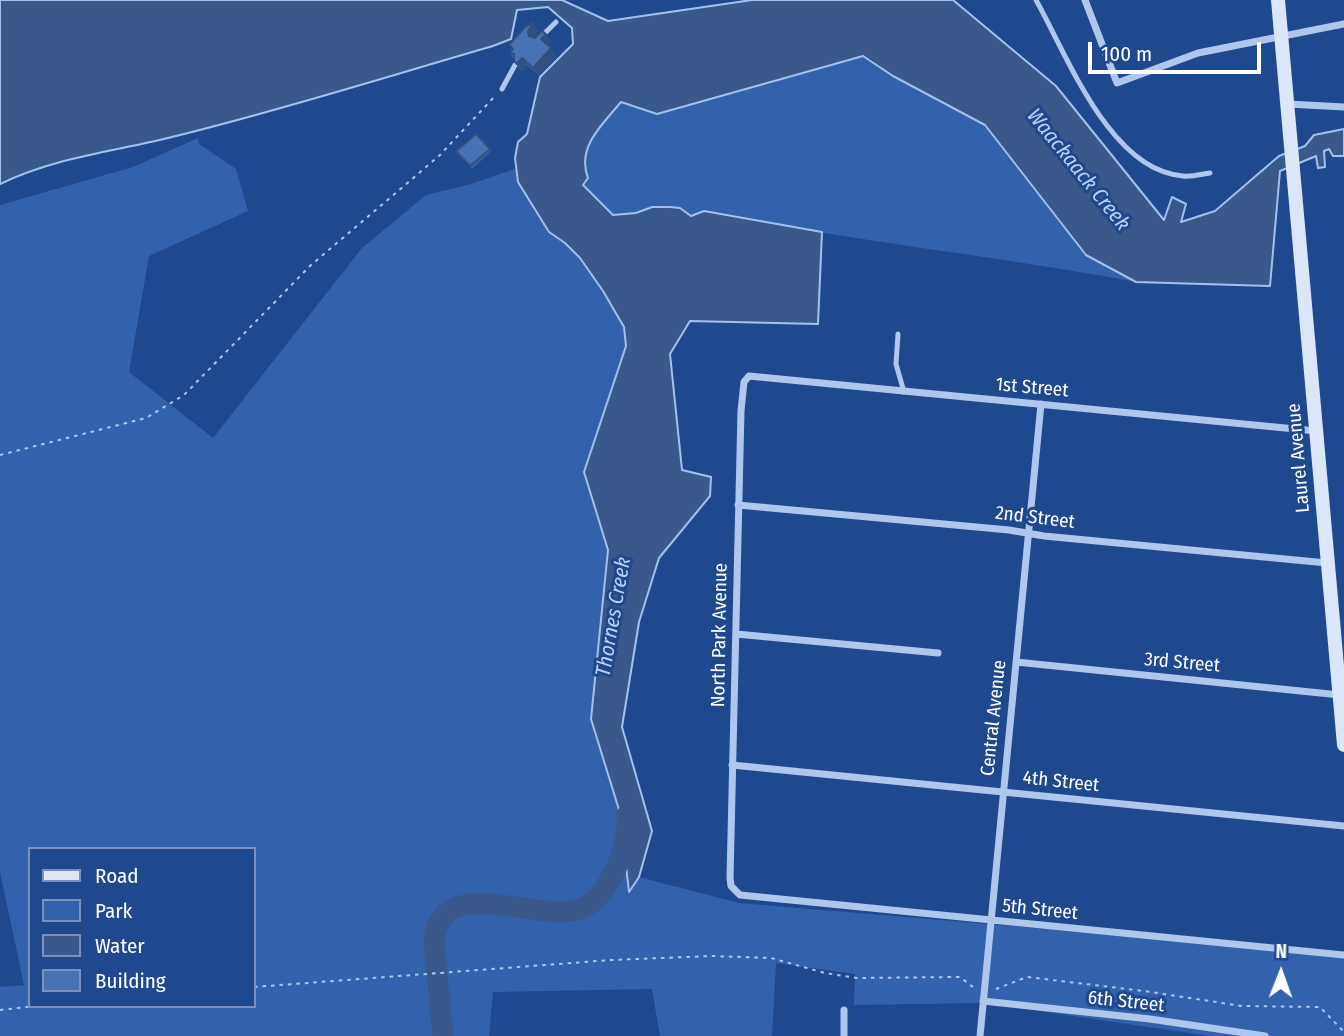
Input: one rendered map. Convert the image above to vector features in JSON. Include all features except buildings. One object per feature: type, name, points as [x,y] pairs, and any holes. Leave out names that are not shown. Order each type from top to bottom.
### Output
[{"type":"street","points":[[1085,0],[1117,83],[1198,53],[1343,23]]},
{"type":"street","name":"Laurel Avenue","points":[[1278,0],[1342,694],[1344,745]]},
{"type":"street","points":[[1287,104],[1344,107]]},
{"type":"street","name":"1st Street","points":[[746,379],[752,376],[1316,430]]},
{"type":"street","name":"North Park Avenue","points":[[734,891],[730,878],[738,505],[741,411],[746,379]]},
{"type":"street","name":"Central Avenue","points":[[980,1036],[1041,404]]},
{"type":"street","name":"2nd Street","points":[[738,505],[1328,563]]},
{"type":"street","points":[[736,634],[938,653]]},
{"type":"street","name":"3rd Street","points":[[1016,662],[1342,694]]},
{"type":"street","name":"4th Street","points":[[732,765],[1344,826]]},
{"type":"street","name":"5th Street","points":[[734,891],[740,895],[1344,955]]},
{"type":"street","name":"6th Street","points":[[983,1001],[1150,1019],[1265,1036]]},
{"type":"street","points":[[844,1010],[844,1036]]},
{"type":"lane","points":[[1036,0],[1085,94],[1121,144],[1151,166],[1183,176],[1210,173]]},
{"type":"lane","points":[[538,40],[556,22]]},
{"type":"lane","points":[[502,89],[515,65]]},
{"type":"lane","points":[[898,334],[896,364],[904,392]]},
{"type":"path","points":[[0,455],[146,418],[184,395],[310,266],[439,156],[502,89]]},
{"type":"path","points":[[256,986],[653,957],[736,955],[771,958],[825,973],[857,978],[960,977],[977,989]]},
{"type":"path","points":[[992,990],[1027,977],[1242,1006],[1321,1007],[1344,1032]]},
{"type":"path","points":[[0,1010],[28,1007]]},
{"type":"green space","points":[[863,56],[893,76],[985,125],[1086,255],[1136,282],[812,231],[704,211],[691,216],[680,208],[652,207],[636,213],[613,215],[583,185],[585,158],[592,139],[621,101],[657,114]]},
{"type":"green space","points":[[198,138],[199,144],[236,169],[248,211],[149,256],[129,372],[213,438],[362,248],[426,195],[515,169],[518,182],[549,232],[580,258],[624,327],[626,346],[584,472],[608,550],[591,719],[620,813],[629,891],[639,877],[739,903],[1344,954],[1344,1036],[1210,1036],[985,1003],[854,1005],[855,974],[776,963],[772,1036],[660,1036],[652,989],[493,992],[489,1036],[0,1036],[0,987],[24,985],[0,872],[0,205],[133,167]]},
{"type":"water","name":"Waackaack Creek","points":[[0,0],[562,0],[608,21],[752,0],[953,0],[1056,86],[1164,220],[1172,197],[1186,204],[1181,222],[1215,211],[1279,156],[1305,146],[1314,135],[1344,129],[1344,156],[1333,156],[1329,149],[1324,151],[1325,167],[1318,168],[1316,156],[1280,171],[1270,286],[1136,282],[1086,255],[985,125],[893,76],[863,56],[657,114],[621,102],[588,146],[585,167],[588,178],[583,185],[613,215],[636,213],[652,207],[670,207],[680,208],[691,216],[704,211],[822,232],[818,324],[690,321],[670,354],[682,470],[711,477],[710,496],[659,558],[639,622],[622,727],[652,831],[639,877],[629,892],[620,813],[591,719],[608,550],[584,472],[626,346],[624,327],[580,258],[549,232],[518,182],[515,158],[518,142],[527,134],[540,77],[573,44],[572,28],[548,7],[517,10],[511,39],[493,46],[219,125],[66,160],[0,184]]},
{"type":"waterway","name":"Thornes Creek","points":[[443,1036],[434,941],[441,920],[454,908],[473,904],[564,912],[589,905],[602,893],[617,867],[626,837],[627,815]]}]
